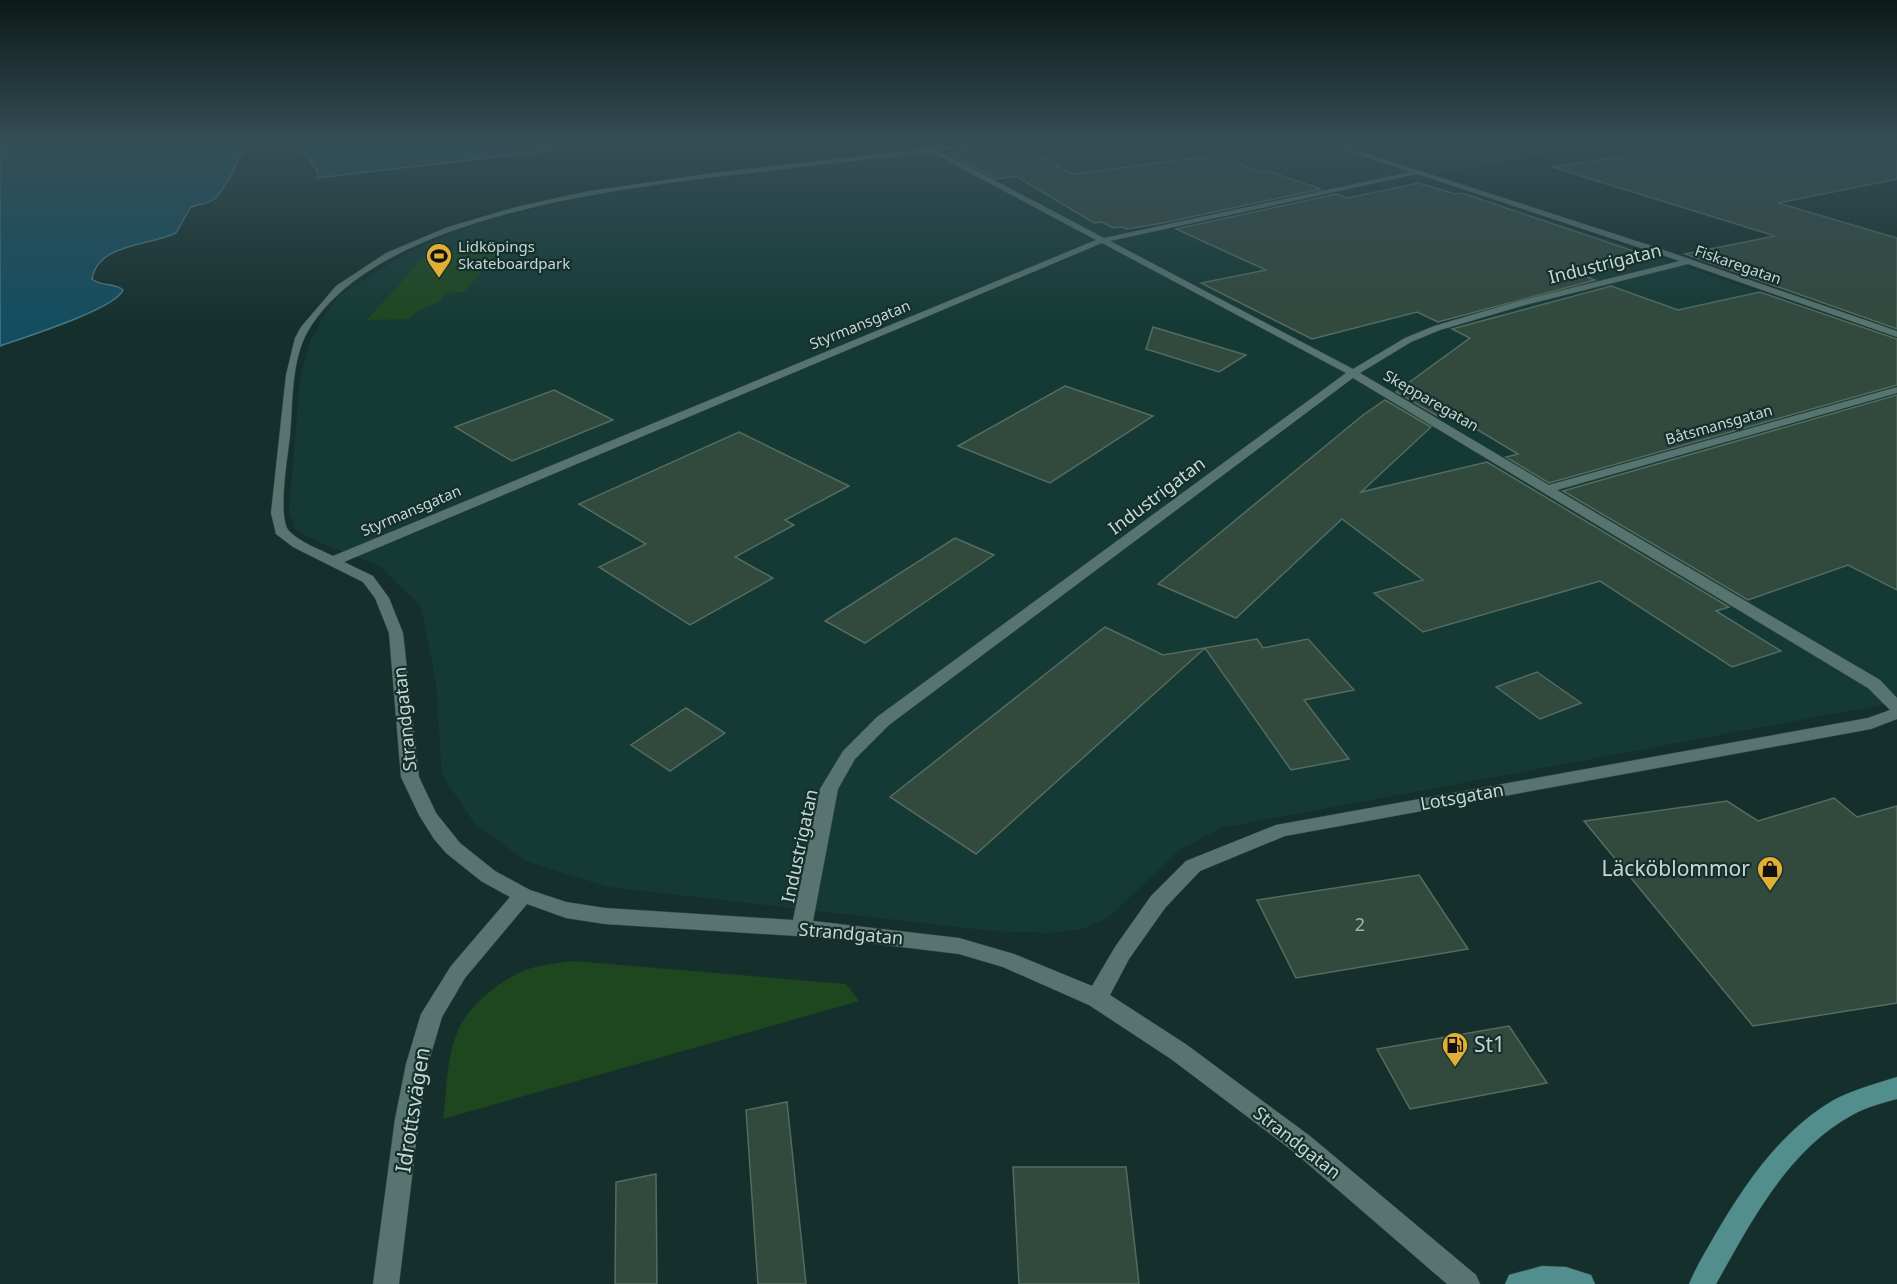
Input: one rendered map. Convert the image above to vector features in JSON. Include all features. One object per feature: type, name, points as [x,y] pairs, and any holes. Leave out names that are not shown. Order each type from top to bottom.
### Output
[{"type":"main road","points":[[1702,1284],[1748,1205],[1772,1170],[1802,1137],[1839,1110],[1897,1088]]},
{"type":"main road","points":[[1518,1284],[1536,1279],[1567,1280],[1582,1284]]},
{"type":"street","name":"Strandgatan","points":[[539,204],[447,230],[396,252],[358,273],[324,300],[303,330],[293,360],[277,513],[280,531],[331,562],[369,579],[390,612],[396,633],[410,777],[428,815],[453,848],[488,876],[523,895],[566,909],[605,916],[801,928],[959,946],[1006,960],[1097,998],[1179,1052],[1302,1144],[1467,1284]]},
{"type":"street","name":"Skepparegatan","points":[[1032,204],[1353,373],[1550,488],[1874,684],[1897,707]]},
{"type":"street","name":"Styrmansgatan","points":[[331,562],[1101,241],[1272,204]]},
{"type":"street","name":"Fiskaregatan","points":[[1515,204],[1897,333]]},
{"type":"street","name":"Industrigatan","points":[[801,928],[829,789],[849,755],[883,721],[1353,373],[1408,340],[1437,328],[1522,303],[1687,261]]},
{"type":"street","name":"Båtsmansgatan","points":[[1550,488],[1897,390]]},
{"type":"street","name":"Lotsgatan","points":[[1097,998],[1122,953],[1158,902],[1193,866],[1282,830],[1871,723],[1897,713]]},
{"type":"street","name":"Idrottsvägen","points":[[386,1284],[407,1119],[417,1064],[432,1014],[458,972],[523,895]]},
{"type":"shaded area","points":[[558,204],[1504,204],[1897,340],[1897,702],[1221,828],[1179,850],[1109,917],[1082,929],[1049,933],[993,931],[609,887],[528,862],[475,824],[442,775],[436,682],[421,606],[380,566],[316,541],[295,529],[289,510],[300,380],[310,342],[322,319],[340,295],[408,252],[452,233],[499,217]]},
{"type":"green space","name":"Lidköpings Skateboardpark","points":[[463,249],[496,254],[464,292],[445,293],[439,302],[418,311],[409,319],[367,320],[426,254]]},
{"type":"green space","points":[[573,961],[846,984],[859,1001],[443,1119],[453,1043],[467,1015],[498,985],[522,972],[543,965]]},
{"type":"water","points":[[0,204],[202,204],[190,208],[176,233],[126,247],[104,258],[96,267],[92,279],[123,290],[117,298],[87,314],[0,346]]},
{"type":"building","points":[[1062,204],[1252,204],[1127,229],[1113,228],[1102,222],[1094,223]]},
{"type":"building","points":[[1291,204],[1494,204],[1651,257],[1580,274],[1595,280],[1438,322],[1417,312],[1312,339],[1201,283],[1266,270],[1176,229]]},
{"type":"building","points":[[1671,204],[1781,204],[1897,238],[1897,329],[1685,254],[1775,236]]},
{"type":"building","points":[[1611,286],[1678,310],[1760,292],[1897,339],[1897,385],[1549,483],[1506,457],[1518,454],[1448,412],[1441,418],[1396,392],[1470,338],[1452,329]]},
{"type":"building","points":[[1153,327],[1246,355],[1219,372],[1146,349]]},
{"type":"building","points":[[1065,386],[1153,416],[1050,483],[958,446]]},
{"type":"building","points":[[554,390],[613,420],[512,461],[455,427]]},
{"type":"building","points":[[1897,395],[1897,590],[1848,565],[1748,600],[1563,491]]},
{"type":"building","points":[[1385,400],[1431,427],[1361,492],[1487,462],[1729,607],[1716,611],[1781,651],[1732,667],[1600,581],[1423,632],[1374,593],[1423,580],[1342,519],[1236,618],[1158,584],[1363,415]]},
{"type":"building","points":[[739,432],[849,486],[785,520],[794,525],[735,557],[773,578],[690,625],[599,567],[646,544],[579,504]]},
{"type":"building","points":[[955,538],[994,555],[865,643],[825,621]]},
{"type":"building","points":[[1105,627],[1163,655],[1257,639],[1263,648],[1308,639],[1354,690],[1304,700],[1349,759],[1291,770],[1205,648],[976,854],[890,797]]},
{"type":"building","points":[[1537,672],[1581,703],[1540,719],[1496,687]]},
{"type":"building","points":[[686,708],[725,733],[670,771],[631,745]]},
{"type":"building","points":[[1834,798],[1857,817],[1897,806],[1897,1003],[1753,1026],[1584,821],[1727,801],[1758,821]]},
{"type":"building","points":[[1419,875],[1468,949],[1296,978],[1257,900]]},
{"type":"building","points":[[1509,1026],[1547,1083],[1410,1109],[1377,1049]]},
{"type":"building","points":[[787,1102],[806,1284],[758,1284],[746,1110]]},
{"type":"building","points":[[1013,1167],[1126,1167],[1139,1284],[1019,1284]]},
{"type":"building","points":[[656,1174],[657,1284],[615,1284],[616,1182]]},
{"type":"place","name":"Lidköpings Skateboardpark","points":[[439,279]]},
{"type":"place","name":"Läcköblommor","points":[[1770,892]]},
{"type":"place","name":"St1","points":[[1455,1068]]}]
